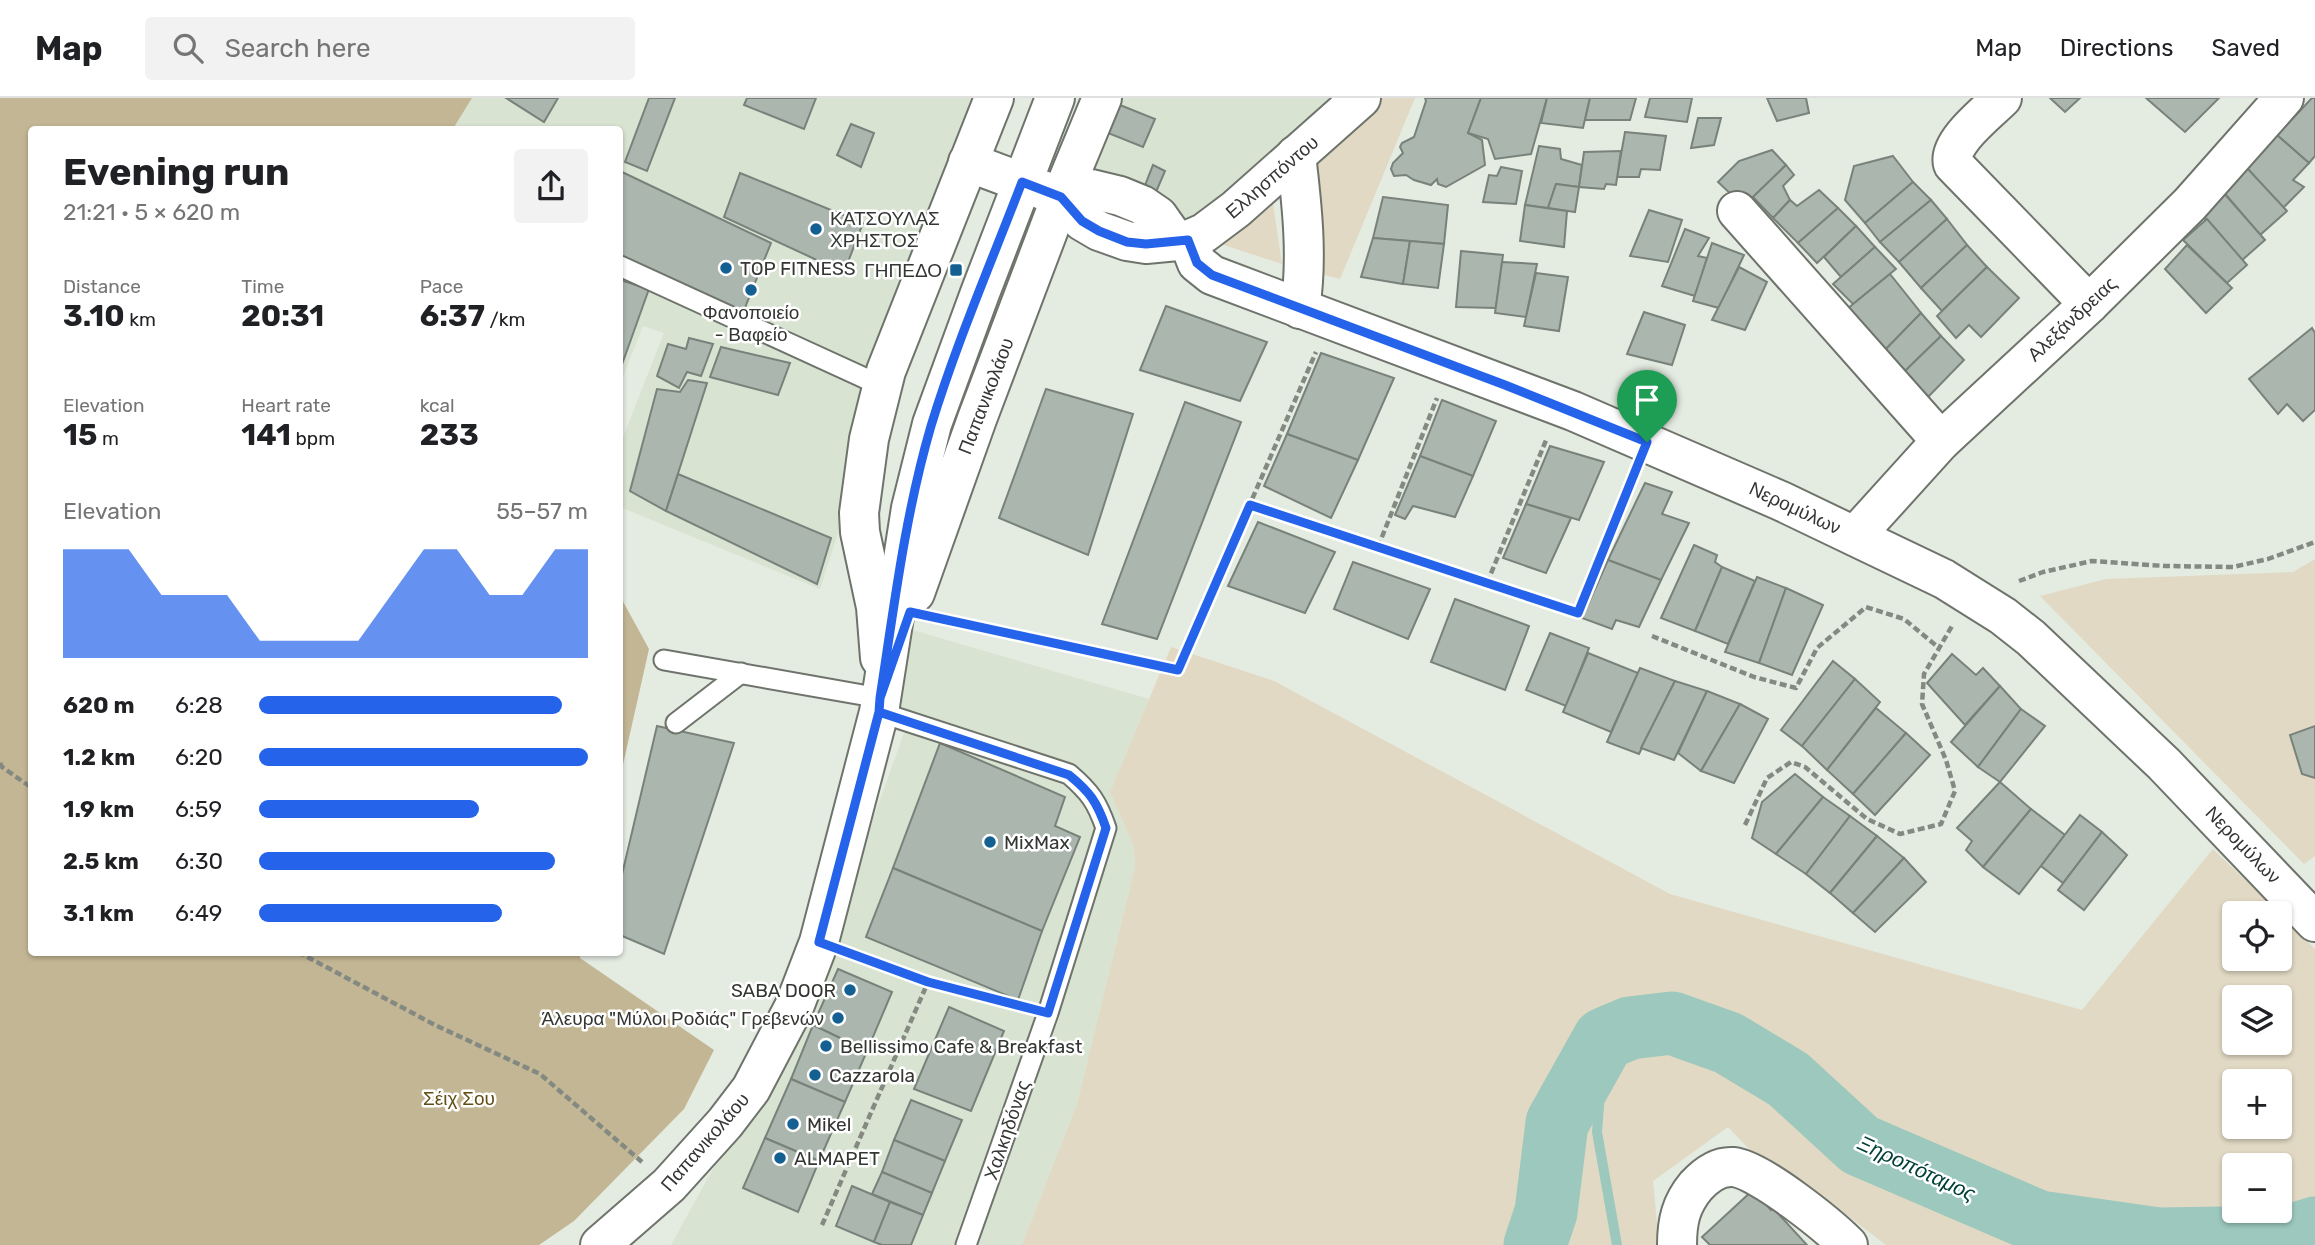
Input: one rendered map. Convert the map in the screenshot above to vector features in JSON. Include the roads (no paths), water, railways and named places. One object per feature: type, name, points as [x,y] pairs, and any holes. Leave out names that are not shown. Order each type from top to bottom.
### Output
[{"type":"street","points":[[880,705],[876,607],[860,532],[859,513],[869,439],[882,386],[904,322],[994,98]]},
{"type":"street","name":"Παπανικολάου","points":[[880,705],[904,548],[925,449],[953,362],[1055,98]]},
{"type":"street","name":"Παπανικολάου","points":[[600,1245],[669,1185],[725,1123],[751,1089],[794,1007],[819,942],[880,705],[936,531],[1061,197],[1102,98]]},
{"type":"street","name":"Ελλησπόντου","points":[[1182,240],[1205,233],[1227,216],[1361,98]]},
{"type":"street","points":[[2002,98],[1960,140],[1953,151],[1953,164],[2089,304]]},
{"type":"street","name":"Αλεξάνδρειας","points":[[1855,536],[1941,441],[2089,304],[2190,204],[2284,98]]},
{"type":"street","points":[[1296,155],[1303,276],[1315,314]]},
{"type":"street","points":[[968,162],[1061,197]]},
{"type":"street","name":"Νερομύλων","points":[[1061,197],[1091,189],[1142,205],[1158,216],[1182,240],[1197,263],[1207,272],[1560,406],[1647,442],[1903,558],[1979,599],[2024,632],[2165,764],[2309,905]]},
{"type":"street","points":[[1737,211],[1941,441]]},
{"type":"street","points":[[1677,1245],[1678,1218],[1691,1193],[1714,1171],[1730,1167],[1745,1170],[1768,1183],[1848,1245]]},
{"type":"lane","points":[[623,267],[882,386]]},
{"type":"lane","name":"Χαλκηδόνας","points":[[664,660],[741,673],[880,705],[1069,775],[1089,791],[1099,807],[1106,828],[1048,1013],[966,1245]]},
{"type":"lane","points":[[676,723],[741,673]]},
{"type":"waterway","name":"Ξηροπόταμος","points":[[1535,1245],[1546,1212],[1557,1123],[1604,1039],[1630,1028],[1672,1023],[1728,1043],[1788,1079],[1860,1145],[2039,1222],[2158,1239],[2286,1237],[2315,1228]]},
{"type":"waterway","points":[[1604,1039],[1597,1132],[1617,1245]]},
{"type":"place","name":"ΚΑΤΣΟΥΛΑΣ ΧΡΗΣΤΟΣ","points":[[816,229]]},
{"type":"place","name":"TOP FITNESS","points":[[726,268]]},
{"type":"place","name":"ΓΗΠΕΔΟ","points":[[956,270]]},
{"type":"place","name":"Φανοποιείο - Βαφείο","points":[[751,290]]},
{"type":"place","name":"MixMax","points":[[990,842]]},
{"type":"place","name":"SABA DOOR","points":[[850,990]]},
{"type":"place","name":"Άλευρα \"Μύλοι Ροδιάς\" Γρεβενών","points":[[838,1018]]},
{"type":"place","name":"Bellissimo Cafe & Breakfast","points":[[826,1046]]},
{"type":"place","name":"Cazzarola","points":[[815,1075]]},
{"type":"place","name":"Mikel","points":[[793,1124]]},
{"type":"place","name":"ALMAPET","points":[[780,1158]]},
{"type":"park label","name":"Σέιχ Σου","points":[[459,1098]]}]
